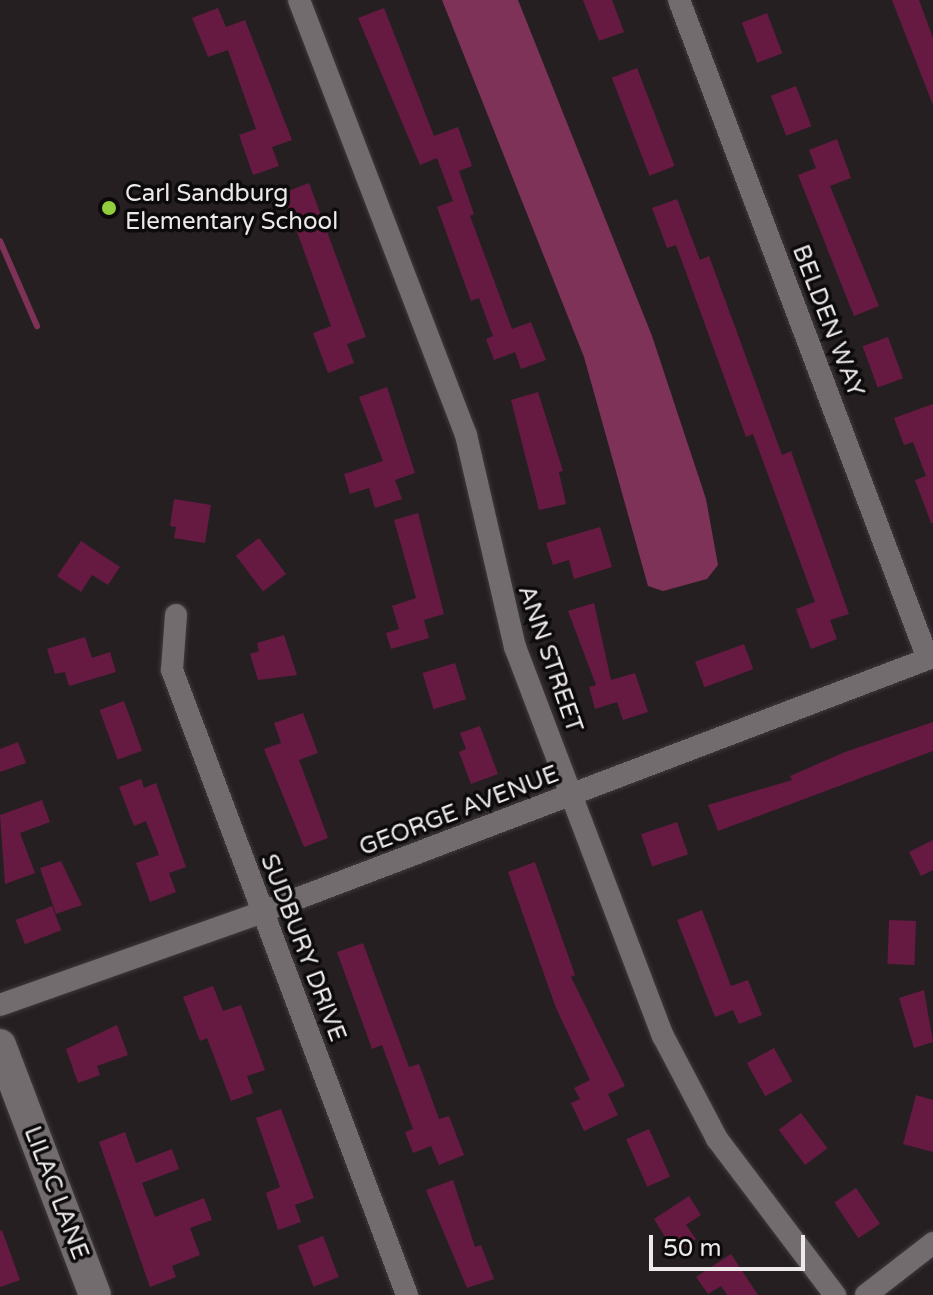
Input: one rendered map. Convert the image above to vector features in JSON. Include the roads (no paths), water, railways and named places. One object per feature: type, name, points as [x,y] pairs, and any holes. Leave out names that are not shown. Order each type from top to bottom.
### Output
[{"type":"street","name":"ANN STREET","points":[[299,0],[466,435],[500,596],[571,797],[663,1036],[711,1127],[755,1194],[835,1295]]},
{"type":"street","name":"BELDEN WAY","points":[[679,0],[931,658]]},
{"type":"street","name":"SUDBURY DRIVE","points":[[176,615],[172,670],[407,1295]]},
{"type":"street","name":"GEORGE AVENUE","points":[[0,1005],[571,797],[931,658]]},
{"type":"street","name":"LILAC LANE","points":[[0,1045],[95,1295]]},
{"type":"street","points":[[866,1295],[933,1243]]},
{"type":"waterway","points":[[0,241],[37,326]]},
{"type":"place","name":"Carl Sandburg Elementary School","points":[[109,208]]}]
